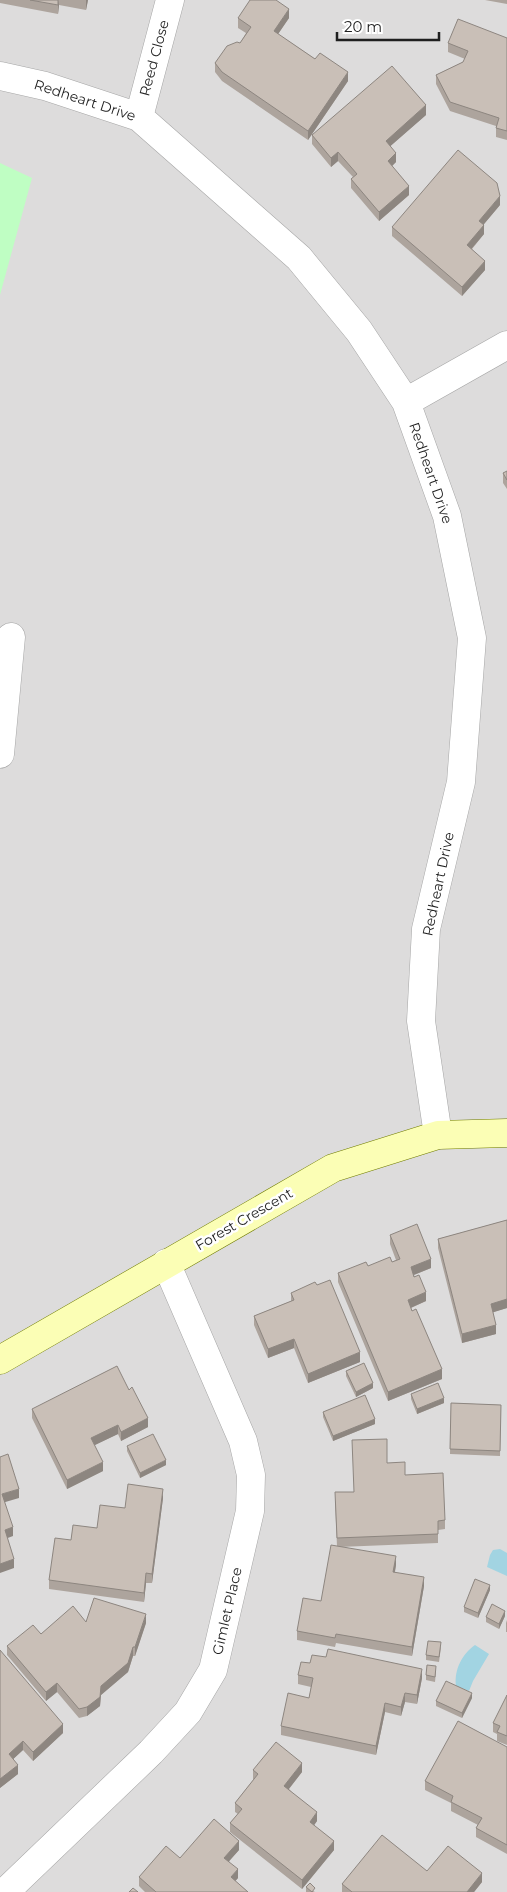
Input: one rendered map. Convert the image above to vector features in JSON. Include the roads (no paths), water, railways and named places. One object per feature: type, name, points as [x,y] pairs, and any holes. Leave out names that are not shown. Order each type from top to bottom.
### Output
[{"type":"street","name":"Reed Close","points":[[139,117],[170,0]]},
{"type":"street","name":"Redheart Drive","points":[[0,76],[45,86],[139,117],[299,258],[359,331],[406,402],[447,516],[472,638],[461,782],[426,929],[421,1022],[438,1135]]},
{"type":"street","points":[[406,402],[507,345]]},
{"type":"street","points":[[0,754],[11,637]]},
{"type":"street","name":"Forest Crescent","points":[[0,1360],[333,1168],[438,1135],[507,1133]]},
{"type":"street","name":"Gimlet Place","points":[[4,1892],[151,1752],[188,1712],[213,1670],[250,1511],[251,1475],[243,1441],[166,1263]]},
{"type":"water","points":[[500,1549],[507,1553],[507,1576],[487,1567],[493,1550]]},
{"type":"water","points":[[475,1645],[489,1654],[469,1691],[456,1686],[456,1674],[466,1653]]}]
